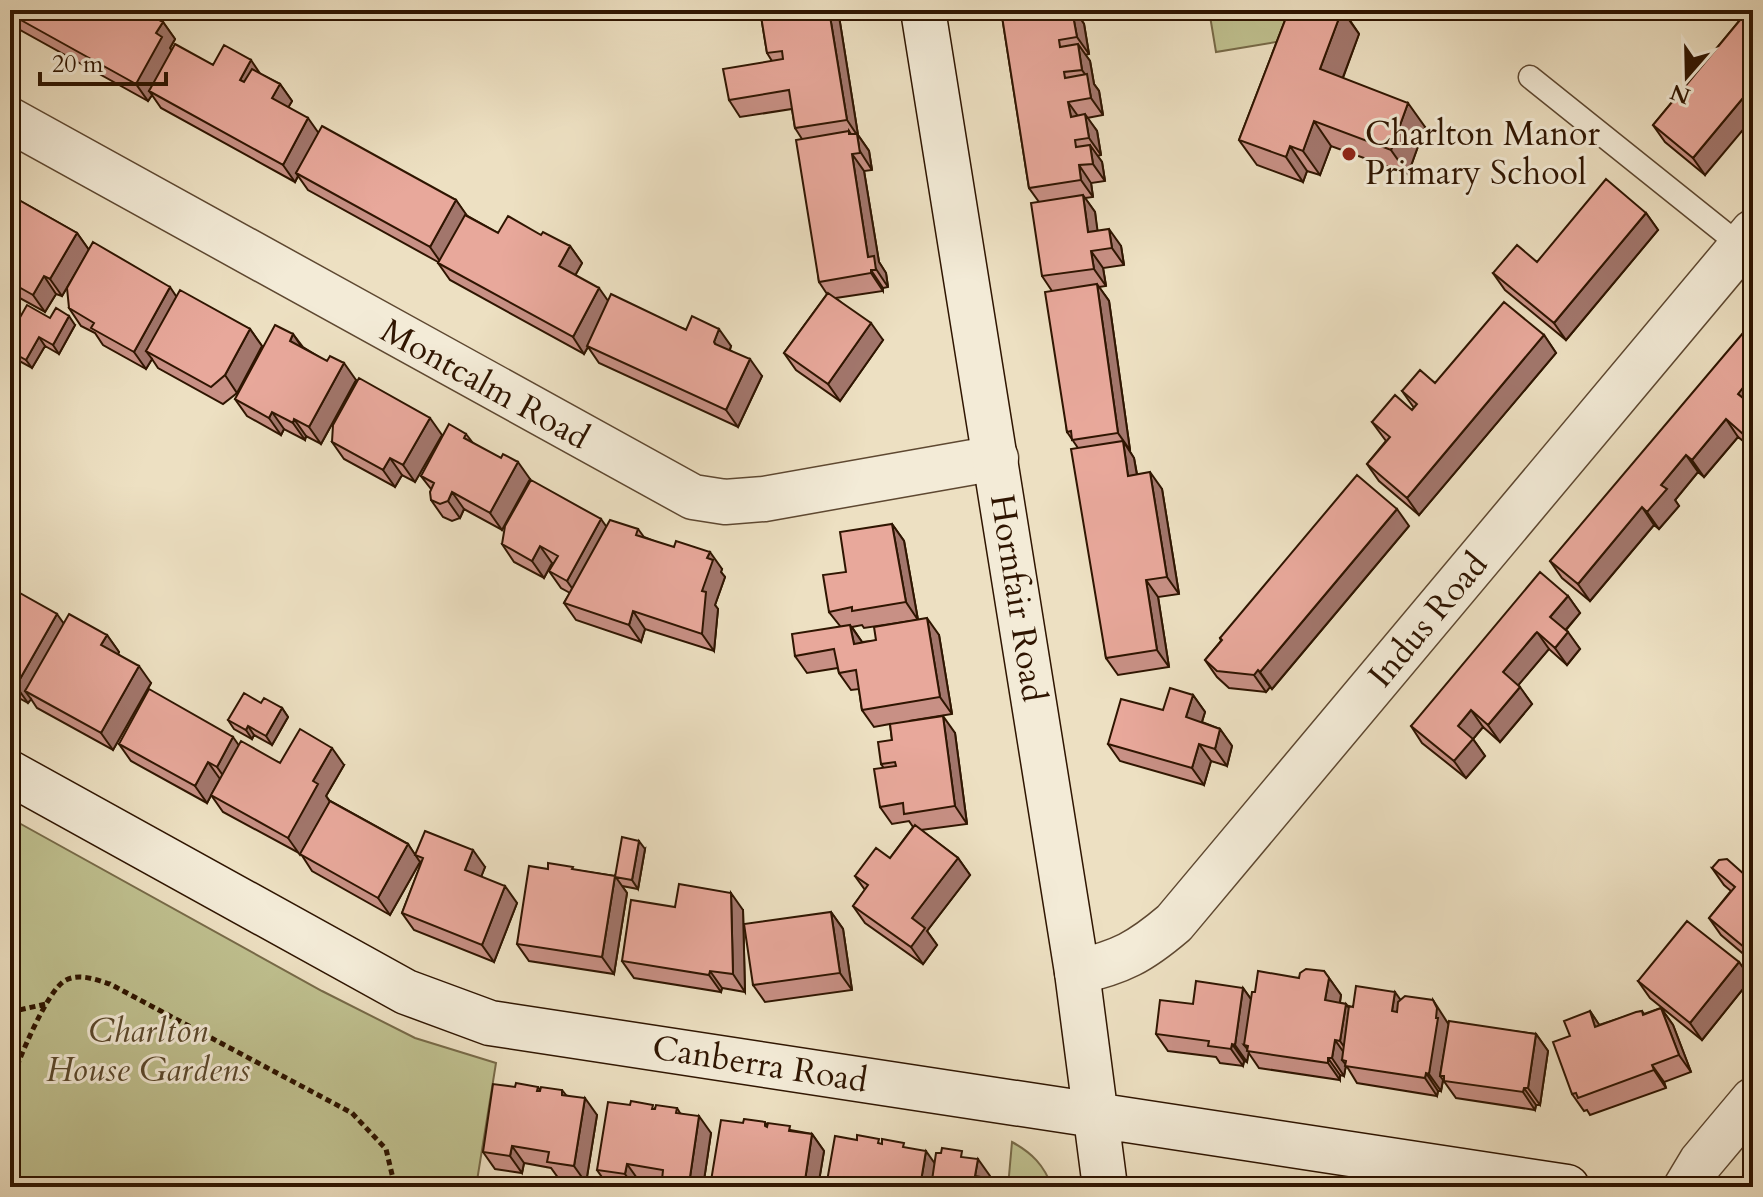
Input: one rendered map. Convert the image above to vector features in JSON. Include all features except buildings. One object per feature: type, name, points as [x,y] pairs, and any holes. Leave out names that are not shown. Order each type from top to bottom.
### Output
[{"type":"street","name":"Hornfair Road","points":[[923,10],[1077,972],[1105,1187]]},
{"type":"street","name":"Montcalm Road","points":[[10,120],[693,497],[725,502],[764,499],[996,458]]},
{"type":"street","name":"Indus Road","points":[[1077,972],[1108,965],[1143,949],[1174,923],[1747,239]]},
{"type":"street","name":"Canberra Road","points":[[10,773],[406,992],[490,1023],[1567,1187]]},
{"type":"street","points":[[1686,1187],[1701,1162],[1753,1100]]},
{"type":"lane","points":[[1530,77],[1747,239]]},
{"type":"path","points":[[10,1085],[46,1004],[66,980],[88,977],[110,984],[352,1113],[386,1149],[395,1187]]},
{"type":"path","points":[[10,1012],[46,1004]]},
{"type":"green space","points":[[1209,10],[1296,10],[1301,38],[1216,52]]},
{"type":"green space","name":"Charlton House Gardens","points":[[10,818],[322,991],[415,1038],[496,1063],[476,1187],[10,1187]]},
{"type":"green space","points":[[1012,1142],[1036,1160],[1052,1187],[1008,1187]]},
{"type":"place","name":"Charlton Manor Primary School","points":[[1349,154]]}]
